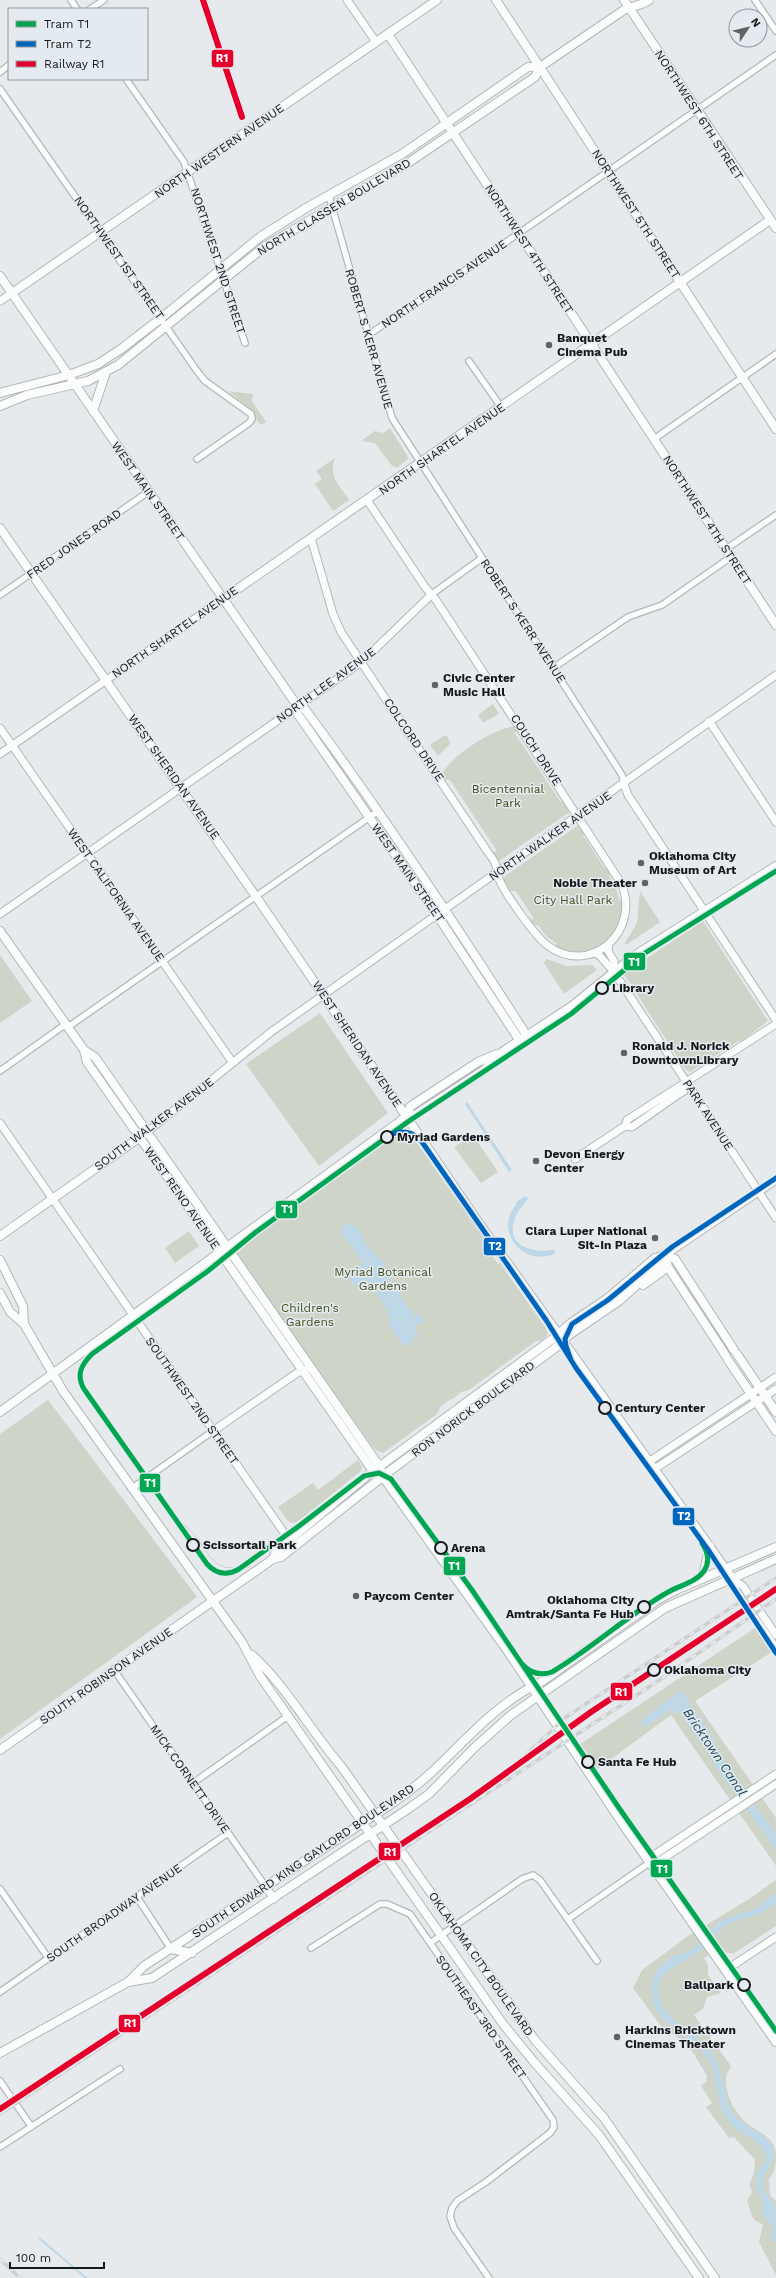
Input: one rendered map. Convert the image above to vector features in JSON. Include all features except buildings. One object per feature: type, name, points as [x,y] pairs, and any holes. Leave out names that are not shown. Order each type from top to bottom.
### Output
[{"type":"main road","name":"NORTH WESTERN AVENUE","points":[[12,293],[437,0]]},
{"type":"main road","name":"NORTHWEST 5TH STREET","points":[[496,0],[776,429]]},
{"type":"main road","name":"NORTH CLASSEN BOULEVARD","points":[[0,406],[27,395],[75,384],[106,372],[167,327],[264,247],[408,163],[535,77],[540,67],[628,2],[641,6],[649,0]]},
{"type":"main road","name":"NORTHWEST 6TH STREET","points":[[628,2],[696,110],[773,218],[776,228]]},
{"type":"main road","name":"NORTHWEST 4TH STREET","points":[[388,34],[776,625]]},
{"type":"main road","name":"NORTH CLASSEN BOULEVARD","points":[[0,393],[69,375],[98,364],[121,350],[260,237],[402,154],[528,67],[540,67]]},
{"type":"main road","name":"NORTH SHARTEL AVENUE","points":[[223,599],[773,218]]},
{"type":"main road","name":"WEST MAIN STREET","points":[[0,276],[148,492],[298,706],[297,713],[373,815],[441,912],[524,1038]]},
{"type":"main road","points":[[93,411],[106,372]]},
{"type":"main road","name":"WEST SHERIDAN AVENUE","points":[[0,528],[181,787],[406,1117],[560,1338],[656,1468],[732,1578]]},
{"type":"main road","points":[[0,1412],[406,1117],[415,1115],[484,1070],[502,1052],[572,1006],[652,944],[776,866]]},
{"type":"main road","name":"WEST RENO AVENUE","points":[[0,931],[84,1050],[87,1062],[140,1138],[311,1368],[377,1469]]},
{"type":"main road","name":"WEST RENO AVENUE","points":[[84,1050],[95,1057],[147,1132],[302,1371],[383,1476],[432,1543],[532,1686],[565,1738],[650,1863],[776,2042]]},
{"type":"main road","name":"SOUTH WALKER AVENUE","points":[[0,1236],[147,1132]]},
{"type":"main road","points":[[665,1255],[668,1267],[776,1432]]},
{"type":"main road","points":[[620,1301],[660,1264],[665,1255]]},
{"type":"main road","points":[[560,1338],[571,1323],[608,1298],[655,1258],[665,1255],[675,1259],[776,1412]]},
{"type":"main road","name":"OKLAHOMA CITY BOULEVARD","points":[[0,1260],[23,1306],[24,1324]]},
{"type":"main road","points":[[560,1338],[620,1301],[668,1267]]},
{"type":"main road","name":"OKLAHOMA CITY BOULEVARD","points":[[0,1293],[10,1312],[24,1324],[52,1374],[211,1602],[248,1651],[279,1683],[535,2040],[611,2129],[715,2278]]},
{"type":"main road","points":[[700,1317],[709,1311]]},
{"type":"main road","name":"RON NORICK BOULEVARD","points":[[560,1338],[277,1558],[276,1551],[327,1507],[377,1469],[560,1338]]},
{"type":"main road","points":[[702,1579],[710,1546]]},
{"type":"main road","name":"SOUTH EDWARD KING GAYLORD BOULEVARD","points":[[128,1982],[144,1966],[363,1823],[422,1781],[487,1717],[521,1691],[532,1686],[659,1599],[776,1547]]},
{"type":"main road","name":"SOUTH ROBINSON AVENUE","points":[[0,1750],[211,1602],[277,1558]]},
{"type":"main road","name":"SOUTH EDWARD KING GAYLORD BOULEVARD","points":[[128,1982],[152,1978],[274,1899],[429,1794],[487,1736],[538,1696],[665,1608],[776,1559]]},
{"type":"main road","name":"OKLAHOMA CITY BOULEVARD","points":[[248,1651],[260,1676],[518,2043],[599,2136],[699,2278]]},
{"type":"main road","points":[[171,1949],[192,1953]]},
{"type":"main road","points":[[0,2053],[128,1982]]},
{"type":"street","points":[[92,8],[104,0]]},
{"type":"street","points":[[347,0],[376,42]]},
{"type":"street","points":[[755,0],[776,31]]},
{"type":"street","name":"NORTH FRANCIS AVENUE","points":[[368,335],[518,234],[776,55]]},
{"type":"street","name":"NORTHWEST 2ND STREET","points":[[127,80],[184,162],[245,343]]},
{"type":"street","name":"NORTHWEST 1ST STREET","points":[[0,89],[101,232],[160,319],[205,381],[251,414],[252,419],[249,423],[197,459]]},
{"type":"street","name":"ROBERT S KERR AVENUE","points":[[329,196],[390,414],[622,775],[626,792],[776,1020]]},
{"type":"street","name":"NORTH WESTERN AVENUE","points":[[0,301],[12,293]]},
{"type":"street","points":[[654,439],[776,354]]},
{"type":"street","points":[[470,360],[501,407]]},
{"type":"street","name":"FRED JONES ROAD","points":[[0,595],[148,492]]},
{"type":"street","name":"COUCH DRIVE","points":[[368,500],[579,816],[621,883],[627,898],[627,912],[620,931],[609,944]]},
{"type":"street","points":[[726,549],[776,515]]},
{"type":"street","name":"COLCORD DRIVE","points":[[311,538],[335,621],[353,653],[495,863],[500,882],[536,934],[545,944],[559,952],[573,955],[593,953]]},
{"type":"street","points":[[553,668],[628,617],[662,605],[731,557]]},
{"type":"street","name":"NORTH LEE AVENUE","points":[[0,914],[360,662],[432,594],[482,558]]},
{"type":"street","name":"NORTH SHARTEL AVENUE","points":[[0,754],[223,599]]},
{"type":"street","name":"NORTH WALKER AVENUE","points":[[324,995],[579,816],[709,721],[776,675]]},
{"type":"street","points":[[709,721],[776,822]]},
{"type":"street","name":"WEST CALIFORNIA AVENUE","points":[[0,728],[233,1063]]},
{"type":"street","points":[[0,1071],[373,815]]},
{"type":"street","points":[[593,953],[609,944]]},
{"type":"street","name":"PARK AVENUE","points":[[609,944],[608,951],[614,961],[614,972]]},
{"type":"street","name":"PARK AVENUE","points":[[593,953],[599,955],[614,972],[776,1218]]},
{"type":"street","name":"SOUTH WALKER AVENUE","points":[[147,1132],[271,1032],[324,995]]},
{"type":"street","points":[[575,1160],[625,1126],[628,1120],[679,1085],[687,1082],[776,1024]]},
{"type":"street","name":"SOUTHWEST 2ND STREET","points":[[0,1123],[132,1316],[289,1540]]},
{"type":"street","points":[[665,1255],[776,1180]]},
{"type":"street","points":[[131,1489],[297,1373],[311,1368]]},
{"type":"street","points":[[650,1461],[776,1378]]},
{"type":"street","points":[[656,1468],[776,1389]]},
{"type":"street","points":[[732,1578],[743,1586],[776,1635]]},
{"type":"street","points":[[732,1578],[732,1583],[737,1592],[776,1648]]},
{"type":"street","name":"MICK CORNETT DRIVE","points":[[114,1670],[266,1887]]},
{"type":"street","points":[[193,1783],[288,1716]]},
{"type":"street","points":[[650,1863],[657,1853],[776,1774]]},
{"type":"street","points":[[568,1919],[650,1863],[661,1860],[776,1784]]},
{"type":"street","name":"SOUTH BROADWAY AVENUE","points":[[0,1992],[228,1833]]},
{"type":"street","points":[[430,1943],[526,1877],[533,1875],[540,1880],[597,1961]]},
{"type":"street","points":[[266,1887],[274,1899]]},
{"type":"street","points":[[0,1889],[49,1958]]},
{"type":"street","points":[[137,1897],[171,1949]]},
{"type":"street","name":"SOUTHEAST 3RD STREET","points":[[311,1948],[380,1904],[387,1904],[410,1914],[553,2120],[554,2127],[550,2133],[486,2182],[457,2201],[451,2212],[452,2222],[457,2233],[489,2278]]},
{"type":"street","points":[[726,1970],[776,1937]]},
{"type":"street","points":[[0,2148],[31,2126],[120,2069]]},
{"type":"street","points":[[0,2081],[31,2126]]},
{"type":"green space","points":[[228,391],[253,394],[252,401],[266,422],[261,425],[259,422],[258,423],[253,411]]},
{"type":"green space","points":[[390,428],[408,459],[397,468],[392,466],[375,443],[361,441],[375,431],[384,433]]},
{"type":"green space","points":[[335,458],[333,465],[334,475],[338,485],[349,500],[333,511],[315,484],[322,479],[316,471]]},
{"type":"green space","points":[[493,704],[499,714],[483,723],[478,715]]},
{"type":"green space","name":"Bicentennial Park","points":[[515,726],[519,732],[514,732],[560,801],[566,801],[571,811],[499,861],[491,852],[497,851],[450,780],[444,780],[441,775],[454,759],[474,744],[495,732]]},
{"type":"green space","points":[[443,736],[447,736],[451,743],[438,756],[430,745]]},
{"type":"green space","name":"City Hall Park","points":[[580,824],[588,835],[583,835],[605,869],[611,869],[614,874],[609,875],[616,888],[619,900],[625,902],[622,921],[610,939],[593,949],[574,952],[554,947],[557,944],[547,937],[538,925],[531,925],[529,920],[534,919],[516,891],[509,891],[503,880],[505,876]]},
{"type":"green space","points":[[640,891],[660,922],[626,945],[625,943],[637,923]]},
{"type":"green space","points":[[703,921],[768,1021],[742,1041],[739,1041],[690,1072],[685,1069],[624,974],[630,966],[635,966]]},
{"type":"green space","points":[[0,955],[32,1001],[0,1023]]},
{"type":"green space","points":[[546,959],[567,966],[592,965],[597,970],[564,994],[544,963]]},
{"type":"green space","points":[[320,1013],[388,1113],[319,1166],[246,1064]]},
{"type":"green space","name":"Myriad Botanical Gardens","points":[[400,1132],[407,1132],[412,1136],[485,1241],[483,1243],[498,1264],[500,1263],[545,1327],[548,1334],[541,1341],[536,1341],[469,1390],[461,1392],[446,1402],[440,1407],[437,1414],[383,1453],[374,1449],[236,1254],[241,1246],[389,1138]]},
{"type":"green space","points":[[473,1135],[498,1172],[481,1183],[454,1147]]},
{"type":"green space","points":[[189,1231],[199,1246],[175,1263],[165,1248]]},
{"type":"green space","name":"Scissortail Park","points":[[48,1400],[197,1597],[0,1739],[0,1434]]},
{"type":"green space","points":[[358,1460],[362,1467],[361,1471],[297,1522],[293,1523],[288,1521],[278,1507],[313,1483],[318,1490]]},
{"type":"green space","points":[[755,1628],[772,1652],[695,1701],[776,1818],[776,1866],[671,1715],[595,1771],[579,1745]]},
{"type":"green space","points":[[776,1880],[776,1926],[733,1954],[725,1952],[721,1947],[704,1958],[708,1965],[708,1975],[721,1993],[707,1997],[703,2009],[694,2015],[731,2066],[726,2078],[726,2086],[736,2111],[743,2120],[769,2139],[773,2143],[775,2149],[775,2166],[769,2179],[770,2195],[776,2201],[776,2275],[759,2242],[763,2224],[753,2218],[747,2201],[752,2192],[749,2184],[754,2174],[755,2160],[734,2137],[729,2138],[706,2107],[712,2103],[701,2086],[706,2082],[707,2076],[694,2054],[684,2042],[661,2026],[633,1988],[642,1970],[688,1936],[749,1899]]},
{"type":"water","points":[[467,1102],[512,1170],[509,1172],[465,1104]]},
{"type":"water","points":[[525,1196],[528,1198],[517,1213],[513,1224],[513,1232],[516,1239],[520,1245],[527,1248],[545,1251],[554,1250],[556,1253],[544,1257],[533,1256],[523,1251],[515,1244],[510,1235],[508,1225],[510,1214],[517,1204],[516,1202]]},
{"type":"water","points":[[347,1223],[356,1226],[362,1235],[361,1237],[364,1238],[365,1244],[383,1261],[386,1272],[406,1305],[415,1312],[412,1314],[414,1318],[417,1316],[418,1312],[425,1322],[415,1325],[415,1329],[419,1335],[413,1338],[412,1342],[404,1347],[389,1325],[390,1320],[386,1312],[388,1311],[368,1281],[359,1286],[354,1285],[349,1280],[351,1273],[363,1264],[342,1233],[341,1228]]},
{"type":"water","points":[[682,1691],[691,1704],[689,1705],[705,1725],[718,1747],[714,1750],[720,1754],[754,1805],[776,1833],[776,1850],[731,1786],[725,1782],[705,1748],[679,1712],[675,1713],[672,1709],[644,1727],[640,1721],[670,1698]]},
{"type":"water","points":[[776,1893],[776,1903],[761,1913],[736,1920],[723,1927],[701,1950],[689,1959],[666,1972],[658,1985],[658,1995],[661,2007],[656,2010],[653,2001],[652,1984],[654,1976],[663,1963],[678,1954],[682,1955],[695,1947],[715,1926],[724,1919],[757,1908]]},
{"type":"water","points":[[666,2013],[707,2047],[713,2055],[720,2070],[726,2098],[732,2111],[740,2121],[766,2139],[773,2148],[773,2158],[765,2175],[763,2188],[775,2207],[776,2243],[770,2238],[774,2229],[762,2214],[763,2205],[756,2185],[757,2173],[766,2161],[765,2153],[758,2143],[735,2128],[725,2116],[719,2102],[714,2073],[707,2058],[691,2040],[661,2017]]},
{"type":"waterway","name":"Bricktown Canal","points":[[656,2000],[659,2008],[670,2021]]},
{"type":"waterway","points":[[39,2238],[86,2278]]},
{"type":"tram line","name":"T1","points":[[776,871],[645,953],[571,1014],[409,1121],[256,1232],[208,1271],[92,1354],[85,1362],[80,1375],[84,1389],[207,1564],[218,1572],[230,1573],[239,1569],[299,1526],[364,1476],[379,1473],[391,1479],[472,1590],[619,1808],[776,2031]]},
{"type":"tram line","name":"T2","points":[[388,1136],[397,1132],[406,1132],[415,1135],[422,1142],[546,1320],[576,1368],[709,1551],[776,1653]]},
{"type":"tram line","name":"T2","points":[[571,1360],[565,1339],[572,1324],[608,1300],[672,1247],[776,1178]]},
{"type":"tram line","points":[[169,1510],[194,1534],[216,1563],[230,1568],[239,1567],[250,1562]]},
{"type":"tram line","points":[[522,1664],[528,1670],[539,1674],[552,1672],[567,1663],[625,1620],[655,1600],[697,1578],[706,1568],[708,1561],[707,1553],[702,1543]]},
{"type":"tram line","name":"T1","points":[[522,1664],[528,1670],[539,1674],[552,1672],[567,1663],[625,1620],[655,1600],[697,1578],[706,1568],[708,1561],[707,1553],[702,1543]]},
{"type":"railway","points":[[203,0],[242,117]]},
{"type":"railway","points":[[508,1772],[566,1717],[776,1578]]},
{"type":"railway","points":[[654,1669],[776,1589]]},
{"type":"railway","points":[[0,2114],[661,1679],[776,1599]]},
{"type":"railway","points":[[0,2259],[20,2278]]},
{"type":"rail line","name":"R1","points":[[203,0],[242,117]]},
{"type":"rail line","name":"R1","points":[[0,2109],[470,1799],[591,1712],[776,1589]]},
{"type":"place","name":"Banquet Cinema Pub","points":[[549,345]]},
{"type":"place","name":"Civic Center Music Hall","points":[[435,685]]},
{"type":"place","name":"Oklahoma City Museum of Art","points":[[641,863]]},
{"type":"place","name":"Noble Theater","points":[[645,883]]},
{"type":"place","name":"Library","points":[[602,988]]},
{"type":"place","name":"Ronald J. Norick DowntownLibrary","points":[[624,1053]]},
{"type":"place","name":"Myriad Gardens","points":[[387,1137]]},
{"type":"place","name":"Devon Energy Center","points":[[536,1161]]},
{"type":"place","name":"Clara Luper National Sit-In Plaza","points":[[655,1238]]},
{"type":"place","name":"Century Center","points":[[605,1408]]},
{"type":"place","name":"Scissortail Park","points":[[193,1545]]},
{"type":"place","name":"Arena","points":[[441,1548]]},
{"type":"place","name":"Paycom Center","points":[[356,1596]]},
{"type":"place","name":"Oklahoma City Amtrak/Santa Fe Hub","points":[[644,1607]]},
{"type":"place","name":"Oklahoma City","points":[[654,1670]]},
{"type":"place","name":"Santa Fe Hub","points":[[588,1762]]},
{"type":"place","name":"Ballpark","points":[[744,1985]]},
{"type":"place","name":"Harkins Bricktown Cinemas Theater","points":[[617,2037]]},
{"type":"park label","name":"Children's Gardens","points":[[310,1315]]}]
